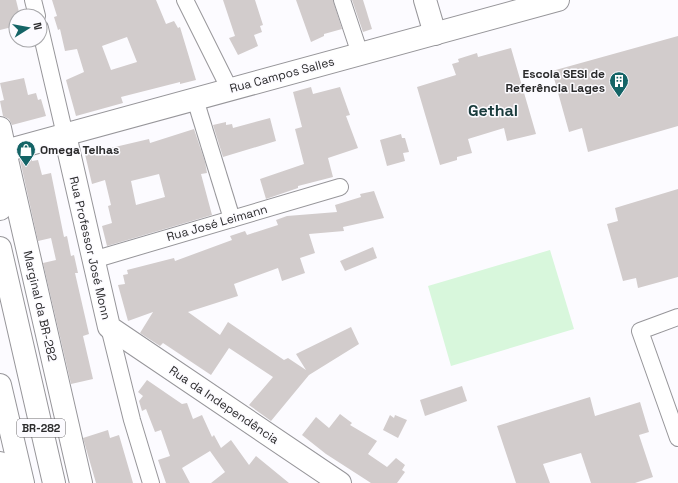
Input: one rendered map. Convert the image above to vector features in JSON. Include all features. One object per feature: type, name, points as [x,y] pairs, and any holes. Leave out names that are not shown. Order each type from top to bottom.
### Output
[{"type":"main road","points":[[425,0],[435,34]]},
{"type":"main road","name":"Rua Campos Salles","points":[[5,151],[558,0]]},
{"type":"main road","name":"Marginal da BR-282","points":[[0,128],[81,483]]},
{"type":"main road","name":"Rua Professor José Monn","points":[[64,135],[109,327]]},
{"type":"main road","points":[[0,209],[5,151]]},
{"type":"main road","name":"BR-282","points":[[0,248],[54,483]]},
{"type":"main road","name":"Rua da Independência","points":[[109,327],[340,483]]},
{"type":"main road","name":"BR-282","points":[[1,393],[23,483]]},
{"type":"main road","points":[[0,463],[4,483]]},
{"type":"street","points":[[185,0],[230,90]]},
{"type":"street","points":[[342,0],[360,54]]},
{"type":"street","name":"Rua Professor José Monn","points":[[44,48],[64,135]]},
{"type":"street","points":[[195,99],[232,219]]},
{"type":"street","name":"Rua José Leimann","points":[[93,260],[340,187]]},
{"type":"street","points":[[678,317],[640,331],[678,438]]},
{"type":"street","points":[[109,327],[132,420],[151,483]]},
{"type":"green space","points":[[550,250],[574,329],[451,366],[428,286]]},
{"type":"building","points":[[0,0],[16,0],[18,8],[8,8],[8,28],[0,30]]},
{"type":"building","points":[[52,0],[156,0],[166,24],[174,21],[178,28],[180,27],[196,80],[180,84],[180,82],[121,97],[123,103],[76,116],[66,80],[84,72],[77,49],[65,51],[60,29],[58,30],[54,17],[57,16]],"holes":[[[127,37],[137,62],[111,70],[102,46]]]},
{"type":"building","points":[[223,0],[255,0],[263,25],[260,26],[262,32],[254,35],[258,46],[238,55],[229,38],[235,36]]},
{"type":"building","points":[[296,0],[333,0],[342,29],[324,34],[324,36],[311,42]]},
{"type":"building","points":[[352,0],[363,0],[372,29],[363,32]]},
{"type":"building","name":"Escola SESI de Referência Lages","points":[[678,36],[678,126],[588,152],[582,128],[569,132],[552,71]]},
{"type":"building","points":[[511,48],[536,134],[507,141],[504,128],[468,139],[472,153],[457,157],[457,160],[440,165],[417,87],[456,75],[452,64],[459,62],[458,59],[477,53],[478,57]]},
{"type":"building","points":[[24,78],[28,95],[36,93],[38,100],[41,99],[46,116],[12,125],[9,119],[3,116],[0,101],[4,100],[0,83]]},
{"type":"building","points":[[311,87],[313,94],[340,87],[350,115],[346,116],[358,148],[328,158],[333,177],[298,186],[298,188],[266,199],[260,179],[304,164],[295,129],[302,127],[293,92]]},
{"type":"building","points":[[270,118],[276,141],[223,157],[213,125],[226,122],[226,125],[232,124],[233,128]]},
{"type":"building","points":[[194,129],[205,162],[207,173],[201,174],[212,215],[107,246],[102,226],[112,223],[108,206],[111,205],[105,180],[92,184],[85,154],[149,139],[150,143]],"holes":[[[159,174],[165,197],[136,205],[131,181]]]},
{"type":"building","points":[[401,134],[402,138],[405,138],[409,152],[403,153],[405,161],[387,166],[380,140]]},
{"type":"building","points":[[31,157],[32,161],[38,160],[42,175],[51,173],[64,237],[67,236],[71,256],[74,255],[78,273],[75,273],[89,334],[83,336],[93,379],[71,384],[43,263],[56,260],[51,238],[38,241],[20,160]]},
{"type":"building","points":[[678,189],[678,277],[638,288],[636,278],[623,281],[607,224],[618,221],[615,208]]},
{"type":"building","points":[[374,191],[384,218],[343,227],[344,231],[309,234],[315,253],[300,258],[305,273],[282,281],[278,268],[234,284],[238,296],[188,312],[220,335],[228,322],[284,360],[288,358],[306,370],[296,354],[351,327],[359,344],[309,375],[271,421],[249,405],[273,377],[229,348],[211,375],[163,343],[160,346],[140,333],[153,312],[128,321],[118,285],[125,284],[123,275],[128,274],[127,270],[174,258],[175,261],[232,240],[230,236],[245,231],[247,235],[278,225],[276,220],[287,216],[337,212],[335,205],[361,197],[360,194]]},
{"type":"building","points":[[373,247],[377,258],[345,271],[340,261]]},
{"type":"building","points":[[147,380],[182,404],[187,403],[193,419],[202,415],[212,437],[214,435],[221,448],[231,440],[249,465],[256,456],[289,483],[211,483],[225,472],[210,451],[182,468],[190,483],[166,483],[158,460],[170,456],[161,430],[155,432],[146,409],[142,411],[139,401],[143,396],[138,392]]},
{"type":"building","points":[[462,386],[467,401],[425,416],[420,400]]},
{"type":"building","points":[[590,397],[595,416],[640,402],[649,432],[639,435],[653,477],[635,483],[591,483],[581,453],[543,464],[550,483],[516,483],[497,426]]},
{"type":"building","points":[[340,414],[352,423],[350,425],[377,441],[368,454],[387,467],[396,458],[405,465],[402,470],[405,472],[397,483],[371,483],[326,454],[302,435],[316,417],[329,428]]},
{"type":"building","points":[[390,415],[394,418],[395,415],[407,420],[398,438],[383,430]]},
{"type":"building","points":[[108,430],[110,438],[119,435],[133,483],[96,483],[83,438]]},
{"type":"place","name":"Escola SESI de Referência Lages","points":[[619,98]]},
{"type":"place","name":"Omega Telhas","points":[[26,167]]},
{"type":"district","name":"Gethal","points":[[493,110]]}]
